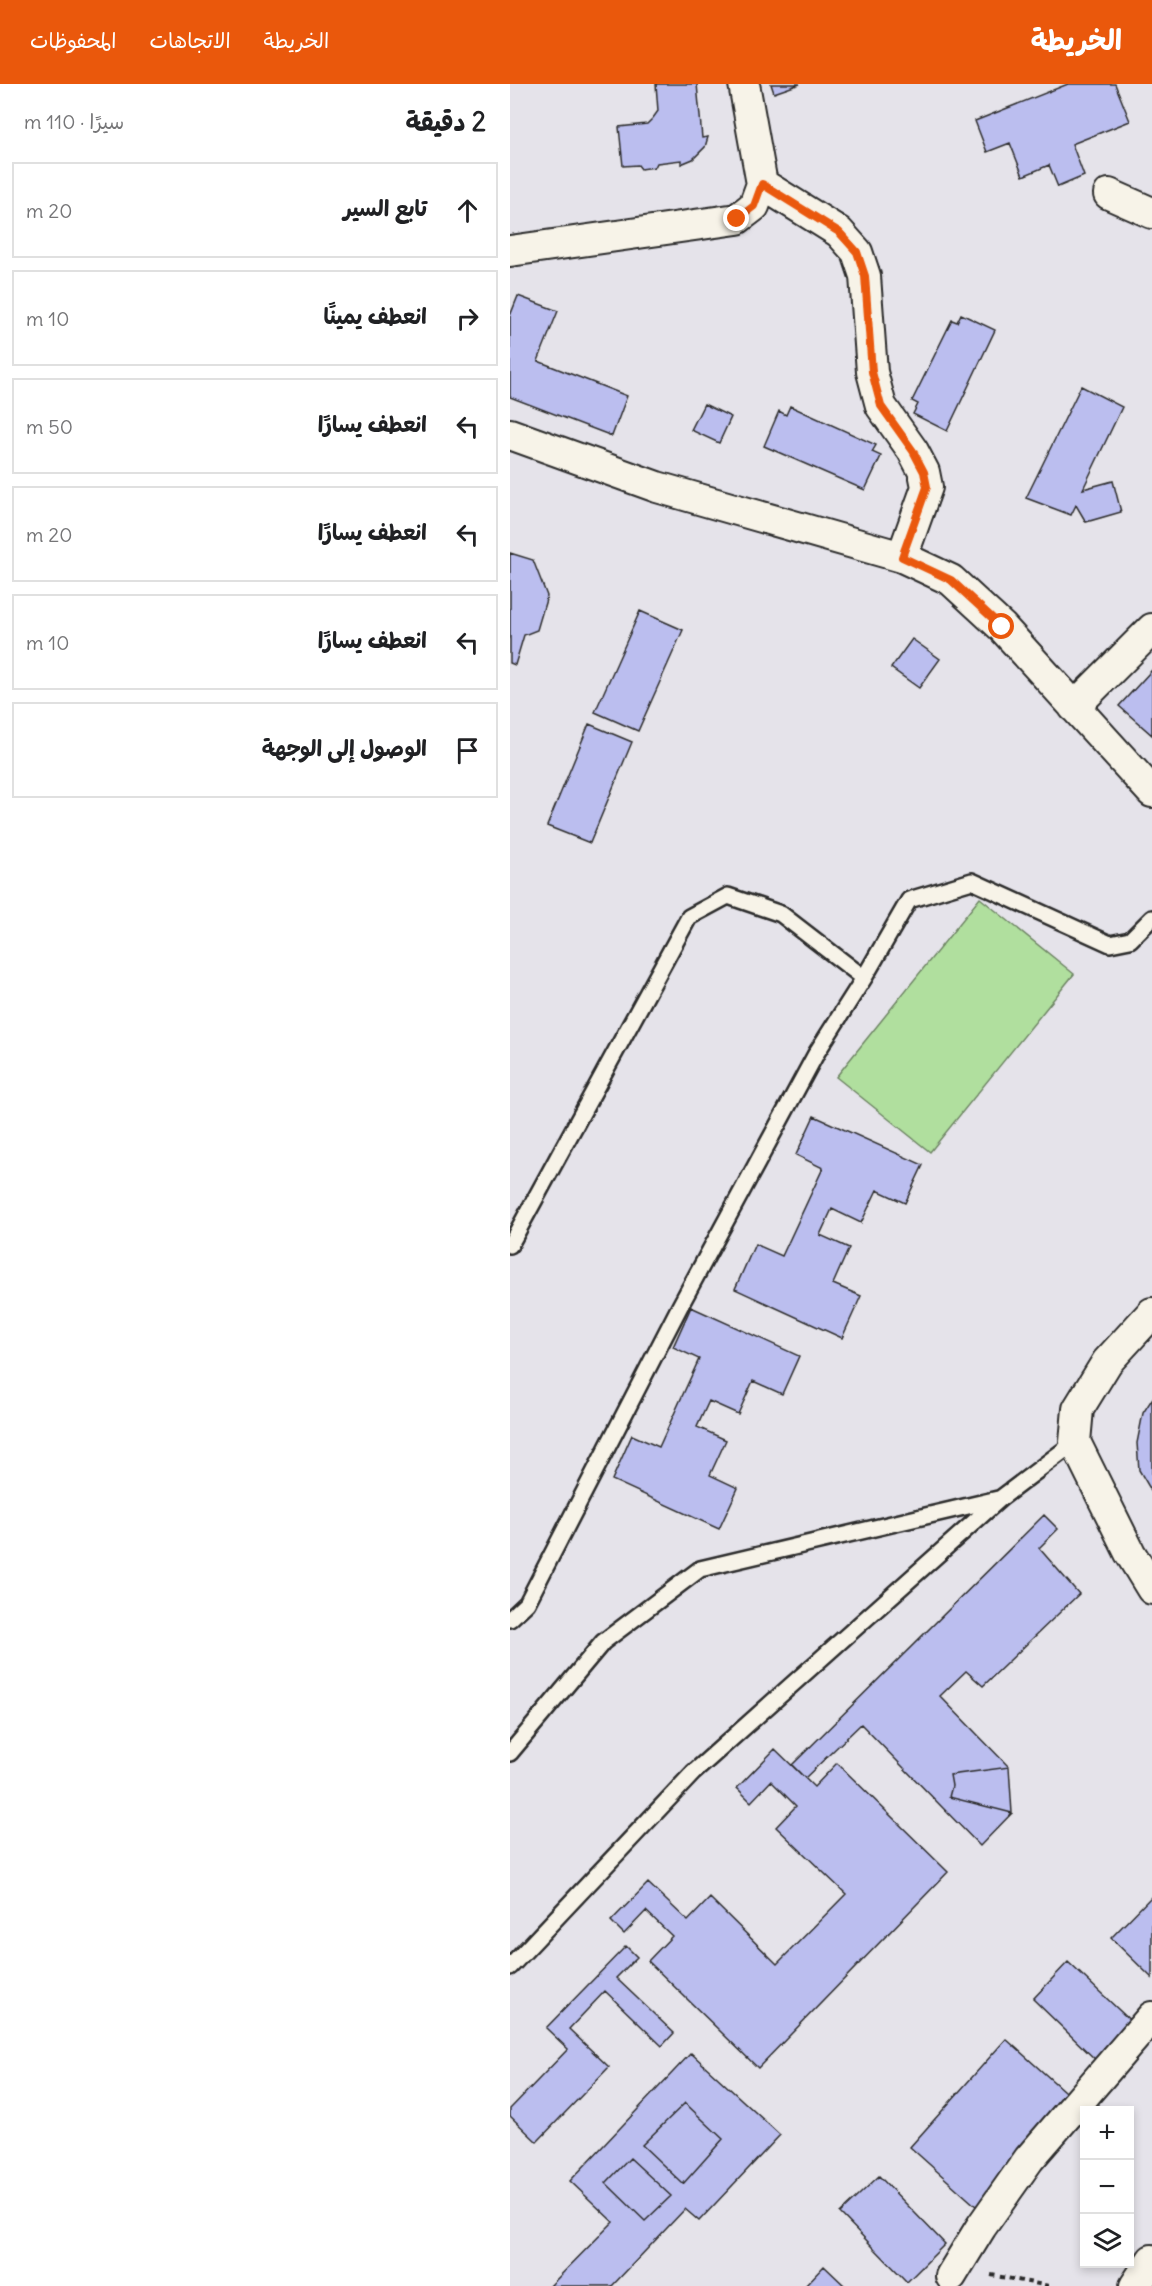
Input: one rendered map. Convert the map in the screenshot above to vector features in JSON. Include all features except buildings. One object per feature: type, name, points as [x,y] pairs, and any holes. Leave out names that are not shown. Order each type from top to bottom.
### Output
[{"type":"street","points":[[510,251],[737,219],[754,206],[762,184],[744,84]]},
{"type":"street","points":[[762,184],[839,232],[857,252],[865,276],[872,372],[881,406],[913,451],[924,472],[927,487],[902,557]]},
{"type":"street","points":[[1109,194],[1152,213]]},
{"type":"street","points":[[510,434],[657,488],[902,557],[951,580],[1002,627],[1152,792]]},
{"type":"street","points":[[1074,707],[1152,629]]},
{"type":"street","points":[[1152,1313],[1107,1362],[1078,1410],[1075,1442],[1130,1553],[1152,1589]]},
{"type":"street","points":[[951,2276],[981,2227],[1029,2159],[1152,2017]]},
{"type":"street","points":[[1135,2286],[1152,2260]]},
{"type":"lane","points":[[510,1619],[527,1603],[702,1265],[817,1052],[864,978],[909,900],[972,881],[1110,944],[1130,940],[1152,918]]},
{"type":"lane","points":[[510,1245],[689,917],[728,896],[782,914],[864,978]]},
{"type":"lane","points":[[510,1967],[693,1773],[1001,1498],[1075,1442]]},
{"type":"lane","points":[[510,1753],[603,1642],[700,1569],[1001,1498]]},
{"type":"green space","points":[[980,898],[1074,974],[930,1152],[836,1077]]},
{"type":"route","points":[[737,219],[754,206],[762,184],[839,232],[857,252],[865,276],[872,372],[881,406],[913,451],[924,472],[927,487],[902,557],[951,580],[1002,627]]}]
